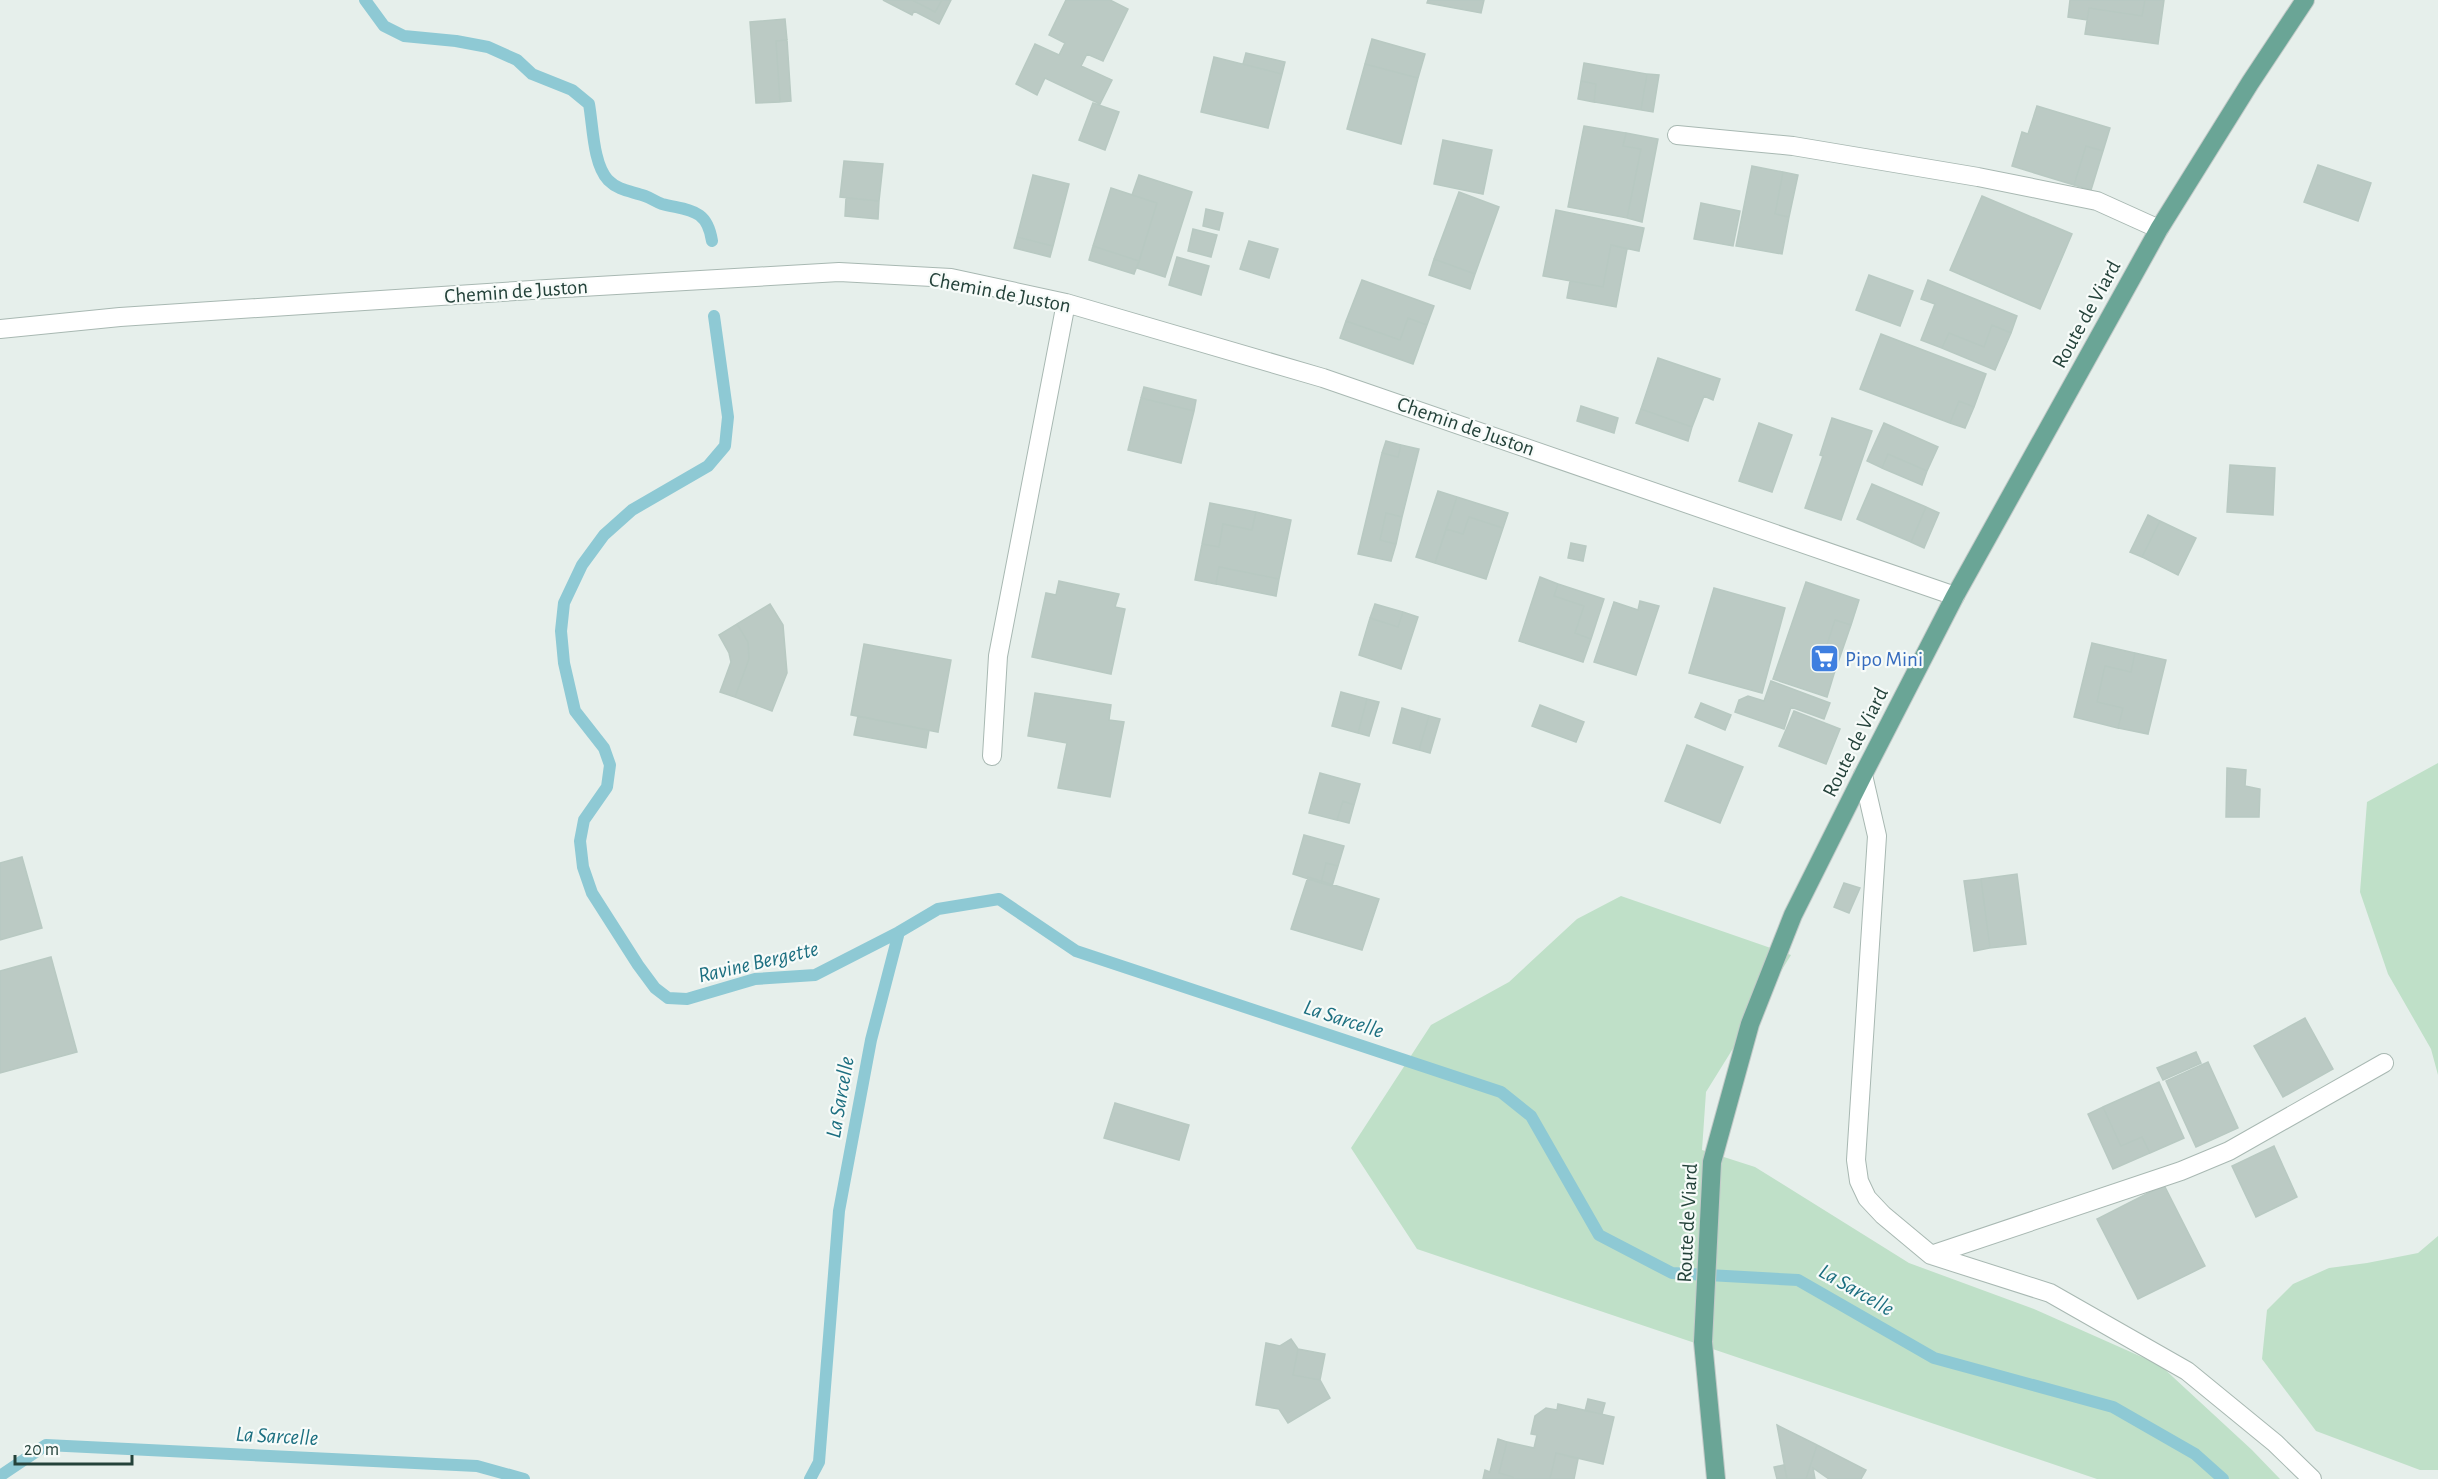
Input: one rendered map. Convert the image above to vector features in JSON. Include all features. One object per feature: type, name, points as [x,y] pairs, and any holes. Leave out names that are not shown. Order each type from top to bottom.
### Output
[{"type":"main road","name":"Route de Viard","points":[[1716,1479],[1703,1342],[1712,1162],[1750,1024],[1793,915],[1955,596],[2159,230],[2250,83],[2306,0]]},
{"type":"street","points":[[1677,135],[1793,146],[1989,179],[2097,201],[2159,230]]},
{"type":"street","name":"Chemin de Juston","points":[[0,329],[120,317],[839,272],[951,278],[1066,303],[1323,378],[1955,596]]},
{"type":"street","points":[[992,756],[998,656],[1066,303]]},
{"type":"street","points":[[1863,775],[1877,836],[1856,1160],[1859,1180],[1868,1198],[1883,1215],[1931,1255],[2050,1293],[2187,1371],[2275,1443],[2312,1479]]},
{"type":"street","points":[[1931,1255],[2181,1171],[2229,1151],[2384,1063]]},
{"type":"green space","points":[[2438,763],[2438,1075],[2431,1049],[2388,974],[2360,892],[2367,802]]},
{"type":"green space","points":[[1621,896],[1791,955],[1706,1092],[1702,1150],[1755,1167],[1909,1263],[2034,1309],[2160,1365],[2280,1479],[2097,1479],[1417,1249],[1351,1148],[1431,1025],[1509,982],[1577,919]]},
{"type":"green space","points":[[2438,1236],[2438,1470],[2420,1470],[2316,1431],[2262,1359],[2267,1310],[2293,1284],[2329,1268],[2418,1253]]},
{"type":"building","points":[[883,0],[912,0],[935,12],[942,0],[951,0],[939,24],[914,11],[912,15]]},
{"type":"building","points":[[912,0],[942,0],[935,12]]},
{"type":"building","points":[[1066,0],[1110,0],[1128,9],[1103,61],[1087,54],[1081,66],[1112,80],[1100,104],[1045,78],[1037,95],[1016,84],[1035,44],[1059,55],[1065,43],[1049,35]]},
{"type":"building","points":[[1428,0],[1484,0],[1481,13],[1427,3]]},
{"type":"building","points":[[2070,0],[2145,0],[2142,16],[2089,8],[2087,20],[2068,17]]},
{"type":"building","points":[[2145,0],[2164,0],[2158,44],[2085,34],[2089,8],[2142,16]]},
{"type":"building","points":[[785,19],[787,40],[776,41],[780,102],[756,103],[750,22]]},
{"type":"building","points":[[1372,39],[1425,54],[1418,78],[1365,64]]},
{"type":"building","points":[[787,40],[791,101],[780,102],[776,41]]},
{"type":"building","points":[[1246,53],[1285,62],[1282,74],[1243,64]]},
{"type":"building","points":[[1214,57],[1282,74],[1268,128],[1201,112]]},
{"type":"building","points":[[1584,63],[1647,74],[1641,110],[1594,102],[1596,84],[1581,81]]},
{"type":"building","points":[[1365,64],[1418,78],[1401,144],[1347,129]]},
{"type":"building","points":[[1647,74],[1659,75],[1653,112],[1641,110]]},
{"type":"building","points":[[1581,81],[1596,84],[1594,102],[1578,99]]},
{"type":"building","points":[[1093,103],[1119,112],[1105,150],[1079,140]]},
{"type":"building","points":[[2037,106],[2110,128],[2103,151],[2086,146],[2074,185],[2012,166],[2022,132],[2028,134]]},
{"type":"building","points":[[1584,126],[1626,133],[1623,146],[1641,149],[1627,218],[1568,207]]},
{"type":"building","points":[[1626,133],[1658,139],[1642,222],[1627,218],[1641,149],[1623,146]]},
{"type":"building","points":[[1443,140],[1492,150],[1483,194],[1434,184]]},
{"type":"building","points":[[2086,146],[2103,151],[2091,190],[2074,185]]},
{"type":"building","points":[[844,161],[883,164],[879,201],[840,197]]},
{"type":"building","points":[[2318,165],[2371,183],[2358,221],[2304,202]]},
{"type":"building","points":[[1752,166],[1783,172],[1775,214],[1789,217],[1782,254],[1736,246]]},
{"type":"building","points":[[1783,172],[1798,175],[1789,217],[1775,214]]},
{"type":"building","points":[[1033,175],[1069,184],[1053,246],[1017,237]]},
{"type":"building","points":[[1139,175],[1192,192],[1165,277],[1137,268],[1157,203],[1132,195]]},
{"type":"building","points":[[1111,188],[1157,203],[1139,261],[1093,246]]},
{"type":"building","points":[[1459,192],[1499,207],[1475,274],[1434,259]]},
{"type":"building","points":[[1982,196],[2072,234],[2040,309],[1950,270]]},
{"type":"building","points":[[846,198],[879,201],[878,219],[845,216]]},
{"type":"building","points":[[1701,203],[1740,211],[1733,246],[1694,239]]},
{"type":"building","points":[[1206,209],[1223,213],[1219,230],[1203,226]]},
{"type":"building","points":[[1556,210],[1644,228],[1639,251],[1611,245],[1603,287],[1543,276]]},
{"type":"building","points":[[1193,229],[1217,235],[1211,257],[1188,251]]},
{"type":"building","points":[[1017,237],[1053,246],[1050,257],[1014,248]]},
{"type":"building","points":[[1249,241],[1278,249],[1269,278],[1240,269]]},
{"type":"building","points":[[1611,245],[1627,249],[1616,307],[1567,298],[1570,281],[1603,287]]},
{"type":"building","points":[[1093,246],[1139,261],[1134,274],[1089,260]]},
{"type":"building","points":[[1177,257],[1209,266],[1201,295],[1169,285]]},
{"type":"building","points":[[1434,259],[1475,274],[1470,289],[1429,275]]},
{"type":"building","points":[[1869,275],[1913,291],[1900,326],[1856,310]]},
{"type":"building","points":[[1362,280],[1434,306],[1427,325],[1408,318],[1400,340],[1346,321]]},
{"type":"building","points":[[1928,280],[2017,316],[2011,333],[1992,325],[1984,347],[1949,333],[1942,348],[1921,340],[1935,304],[1921,299]]},
{"type":"building","points":[[1408,318],[1427,325],[1413,364],[1340,338],[1346,321],[1400,340]]},
{"type":"building","points":[[1992,325],[2011,333],[1995,370],[1942,348],[1949,333],[1984,347]]},
{"type":"building","points":[[1881,334],[1986,374],[1974,407],[1959,401],[1950,423],[1860,389]]},
{"type":"building","points":[[1658,358],[1720,379],[1713,400],[1704,396],[1692,427],[1641,409]]},
{"type":"building","points":[[1144,387],[1196,400],[1194,411],[1141,398]]},
{"type":"building","points":[[1141,398],[1194,411],[1181,463],[1128,450]]},
{"type":"building","points":[[1959,401],[1974,407],[1965,428],[1950,423]]},
{"type":"building","points":[[1581,406],[1618,418],[1614,433],[1577,421]]},
{"type":"building","points":[[1641,409],[1692,427],[1688,441],[1636,423]]},
{"type":"building","points":[[1832,418],[1872,431],[1841,520],[1805,508],[1823,456],[1820,455]]},
{"type":"building","points":[[1759,423],[1792,435],[1772,492],[1739,481]]},
{"type":"building","points":[[1884,423],[1938,447],[1927,471],[1888,454],[1882,468],[1867,461]]},
{"type":"building","points":[[1386,441],[1401,445],[1398,457],[1382,453]]},
{"type":"building","points":[[1401,445],[1419,449],[1402,517],[1386,513],[1380,540],[1396,544],[1391,561],[1358,554],[1382,453],[1398,457]]},
{"type":"building","points":[[1888,454],[1927,471],[1922,485],[1882,468]]},
{"type":"building","points":[[2230,465],[2275,468],[2273,515],[2227,512]]},
{"type":"building","points":[[1872,484],[1926,507],[1911,542],[1857,519]]},
{"type":"building","points":[[1438,491],[1457,497],[1435,563],[1416,557]]},
{"type":"building","points":[[1457,497],[1508,513],[1503,528],[1469,517],[1463,534],[1446,529]]},
{"type":"building","points":[[1210,503],[1256,512],[1252,530],[1223,524],[1219,547],[1202,544]]},
{"type":"building","points":[[1926,507],[1939,513],[1924,548],[1911,542]]},
{"type":"building","points":[[1256,512],[1291,520],[1279,579],[1219,567],[1216,584],[1195,580],[1202,544],[1219,547],[1223,524],[1252,530]]},
{"type":"building","points":[[1386,513],[1402,517],[1396,544],[1380,540]]},
{"type":"building","points":[[2148,515],[2160,521],[2142,557],[2130,552]]},
{"type":"building","points":[[1469,517],[1503,528],[1486,579],[1435,563],[1446,529],[1463,534]]},
{"type":"building","points":[[2160,521],[2196,538],[2178,575],[2142,557]]},
{"type":"building","points":[[1571,543],[1586,546],[1583,561],[1568,558]]},
{"type":"building","points":[[1219,567],[1279,579],[1276,596],[1216,584]]},
{"type":"building","points":[[1540,577],[1558,584],[1554,596],[1584,606],[1575,633],[1591,639],[1583,662],[1519,641]]},
{"type":"building","points":[[1059,581],[1119,594],[1115,607],[1125,609],[1111,674],[1032,657],[1046,593],[1056,595]]},
{"type":"building","points":[[1806,582],[1859,600],[1851,625],[1835,620],[1819,669],[1834,674],[1827,697],[1773,679]]},
{"type":"building","points":[[1558,584],[1604,599],[1591,639],[1575,633],[1584,606],[1554,596]]},
{"type":"building","points":[[1714,588],[1785,608],[1762,693],[1689,673]]},
{"type":"building","points":[[1640,601],[1659,606],[1636,675],[1594,662],[1614,602],[1638,610]]},
{"type":"building","points":[[770,604],[783,625],[787,673],[772,711],[735,697],[749,659],[748,642],[737,624]]},
{"type":"building","points":[[1375,604],[1403,612],[1398,627],[1370,618]]},
{"type":"building","points":[[1403,612],[1418,617],[1401,669],[1359,655],[1370,618],[1398,627]]},
{"type":"building","points":[[1835,620],[1851,625],[1834,674],[1819,669]]},
{"type":"building","points":[[737,624],[748,642],[749,659],[735,697],[720,692],[731,662],[729,653],[719,635]]},
{"type":"building","points":[[2092,643],[2135,653],[2131,672],[2105,666],[2097,702],[2123,708],[2118,728],[2074,717]]},
{"type":"building","points":[[864,644],[951,660],[938,732],[851,715]]},
{"type":"building","points":[[2135,653],[2166,660],[2148,734],[2118,728],[2123,708],[2097,702],[2105,666],[2131,672]]},
{"type":"building","points":[[1771,681],[1830,703],[1824,719],[1791,707],[1784,729],[1735,712],[1739,700],[1748,696],[1764,701]]},
{"type":"building","points":[[1341,692],[1367,699],[1358,733],[1332,726]]},
{"type":"building","points":[[1035,693],[1111,705],[1109,720],[1124,722],[1110,797],[1058,788],[1067,743],[1028,736]]},
{"type":"building","points":[[1367,699],[1379,702],[1369,736],[1358,733]]},
{"type":"building","points":[[1701,703],[1731,715],[1725,730],[1695,717]]},
{"type":"building","points":[[1540,705],[1584,722],[1576,742],[1532,726]]},
{"type":"building","points":[[1402,708],[1429,716],[1419,750],[1393,743]]},
{"type":"building","points":[[1794,711],[1840,729],[1826,764],[1779,746]]},
{"type":"building","points":[[858,716],[929,730],[926,748],[854,735]]},
{"type":"building","points":[[1429,716],[1440,719],[1430,753],[1419,750]]},
{"type":"building","points":[[1687,745],[1743,767],[1720,823],[1665,801]]},
{"type":"building","points":[[2227,768],[2246,770],[2245,786],[2260,789],[2259,817],[2226,817]]},
{"type":"building","points":[[1320,773],[1360,784],[1354,805],[1343,801],[1337,820],[1309,813]]},
{"type":"building","points":[[1343,801],[1354,805],[1349,823],[1337,820]]},
{"type":"building","points":[[1304,835],[1344,846],[1338,866],[1326,863],[1321,883],[1293,874]]},
{"type":"building","points":[[22,857],[42,928],[0,940],[0,863]]},
{"type":"building","points":[[1326,863],[1338,866],[1332,886],[1321,883]]},
{"type":"building","points":[[2017,874],[2026,944],[1990,948],[1981,879]]},
{"type":"building","points":[[1308,877],[1379,899],[1362,950],[1291,929]]},
{"type":"building","points":[[1981,879],[1990,948],[1974,951],[1964,881]]},
{"type":"building","points":[[1844,883],[1860,888],[1849,913],[1834,907]]},
{"type":"building","points":[[51,957],[77,1052],[0,1073],[0,971]]},
{"type":"building","points":[[2305,1018],[2333,1069],[2283,1097],[2254,1046]]},
{"type":"building","points":[[2196,1052],[2201,1063],[2163,1080],[2157,1068]]},
{"type":"building","points":[[2208,1062],[2238,1128],[2196,1147],[2166,1081]]},
{"type":"building","points":[[2159,1082],[2184,1138],[2150,1153],[2142,1137],[2121,1146],[2103,1107]]},
{"type":"building","points":[[1115,1103],[1189,1125],[1179,1160],[1104,1138]]},
{"type":"building","points":[[2103,1107],[2121,1146],[2142,1137],[2150,1153],[2113,1169],[2088,1114]]},
{"type":"building","points":[[2274,1146],[2297,1197],[2256,1217],[2232,1166]]},
{"type":"building","points":[[2164,1185],[2205,1266],[2138,1299],[2097,1219]]},
{"type":"building","points":[[1291,1339],[1298,1349],[1293,1375],[1320,1380],[1330,1398],[1288,1423],[1279,1409],[1256,1405],[1266,1343],[1280,1346]]},
{"type":"building","points":[[1298,1349],[1325,1354],[1320,1380],[1293,1375]]},
{"type":"building","points":[[1588,1399],[1605,1403],[1602,1414],[1585,1411]]},
{"type":"building","points":[[1558,1404],[1614,1417],[1603,1464],[1556,1453],[1550,1479],[1513,1479],[1513,1477],[1499,1473],[1507,1442],[1534,1448],[1537,1435],[1531,1434],[1535,1416],[1546,1408],[1557,1410]]},
{"type":"building","points":[[1777,1425],[1817,1445],[1806,1479],[1787,1479]]},
{"type":"building","points":[[1498,1439],[1507,1442],[1499,1473],[1513,1477],[1513,1479],[1483,1479],[1485,1470],[1490,1472]]},
{"type":"building","points":[[1817,1445],[1866,1470],[1861,1479],[1829,1479],[1813,1468],[1815,1479],[1806,1479]]},
{"type":"building","points":[[1556,1453],[1578,1459],[1574,1479],[1550,1479]]},
{"type":"building","points":[[1784,1465],[1787,1479],[1777,1479],[1774,1467]]},
{"type":"waterway","name":"Ravine Bergette","points":[[365,0],[384,26],[404,36],[488,47],[517,60],[532,74],[572,90],[589,104],[596,155],[608,180],[621,189],[695,213],[706,222],[712,241]]},
{"type":"waterway","name":"Ravine Bergette","points":[[714,316],[728,417],[725,446],[708,466],[632,510],[604,535],[582,565],[564,603],[561,631],[564,663],[575,711],[604,748],[610,765],[607,787],[584,820],[580,841],[583,867],[592,893],[638,965],[655,988],[668,998],[687,999],[755,979],[815,975],[899,932]]},
{"type":"waterway","name":"La Sarcelle","points":[[810,1479],[819,1462],[839,1211],[871,1040],[899,932],[938,909],[999,899],[1076,951],[1501,1092],[1531,1116],[1599,1235],[1672,1273],[1798,1280],[1934,1358],[2113,1407],[2195,1454],[2223,1479]]},
{"type":"waterway","name":"La Sarcelle","points":[[0,1476],[46,1445],[477,1466],[524,1479]]},
{"type":"place","name":"Pipo Mini","points":[[1824,659]]}]
